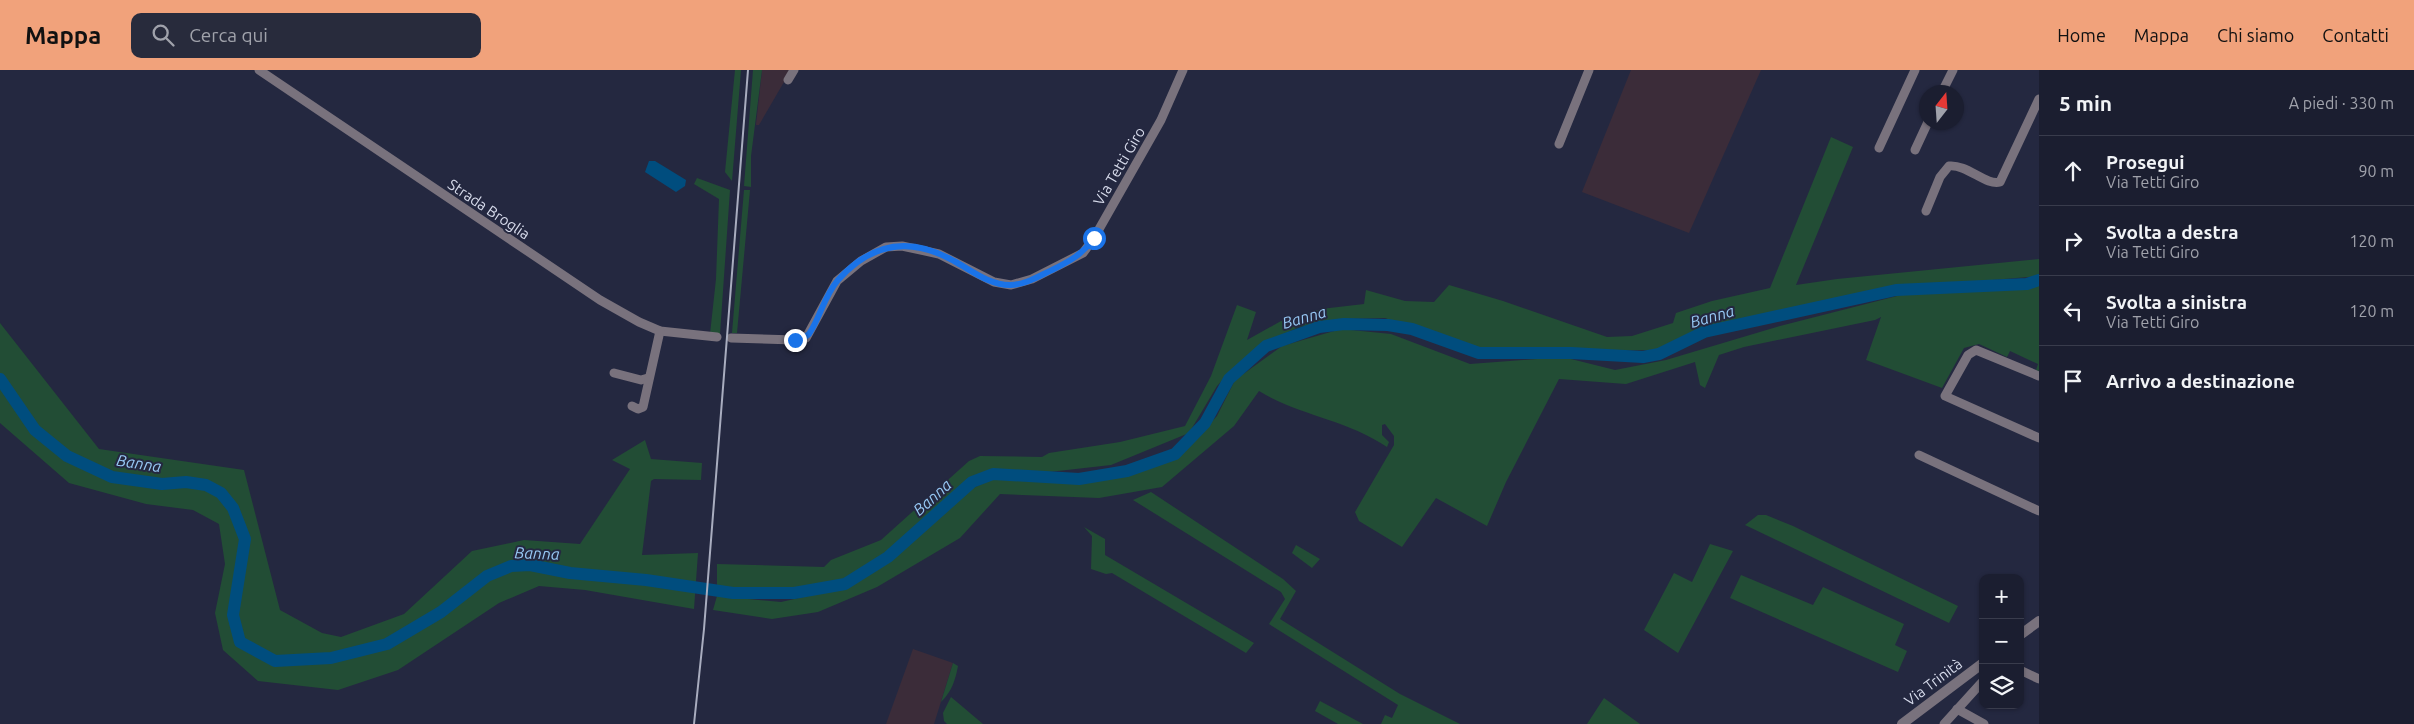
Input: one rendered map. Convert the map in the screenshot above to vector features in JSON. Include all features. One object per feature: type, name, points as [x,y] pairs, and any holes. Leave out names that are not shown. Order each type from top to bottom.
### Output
[{"type":"street","name":"Strada Broglia","points":[[259,70],[600,300],[639,322],[660,331],[717,337]]},
{"type":"street","points":[[788,80],[794,70]]},
{"type":"street","name":"Via Tetti Giro","points":[[731,338],[795,340],[806,338],[838,281],[870,255],[892,246],[908,246],[939,254],[982,277],[1011,285],[1032,280],[1074,258],[1087,248],[1101,226],[1162,120],[1184,70]]},
{"type":"street","points":[[1559,144],[1589,70]]},
{"type":"street","points":[[1879,148],[1915,70]]},
{"type":"street","points":[[1946,85],[1953,70]]},
{"type":"street","points":[[1926,211],[1940,177],[1949,166],[1972,171],[1993,183],[2000,182],[2039,99]]},
{"type":"street","points":[[1915,150],[1924,130]]},
{"type":"street","points":[[632,406],[638,409],[643,407],[660,331]]},
{"type":"street","points":[[2039,376],[1976,350],[1968,354],[1945,396],[2039,438]]},
{"type":"street","points":[[614,373],[641,380],[648,378]]},
{"type":"street","points":[[1919,455],[2039,511]]},
{"type":"street","points":[[2024,632],[2039,621]]},
{"type":"street","name":"Via Trinità","points":[[1902,724],[1982,664]]},
{"type":"street","points":[[2024,672],[2039,679]]},
{"type":"street","points":[[1944,724],[1979,685]]},
{"type":"street","points":[[1957,709],[1984,724]]},
{"type":"shaded area","points":[[762,70],[791,70],[759,125],[756,125]]},
{"type":"shaded area","points":[[1631,70],[1761,70],[1689,233],[1582,192]]},
{"type":"shaded area","points":[[913,649],[953,663],[934,724],[886,724]]},
{"type":"green space","points":[[735,70],[741,70],[732,181],[725,172]]},
{"type":"green space","points":[[753,70],[762,70],[751,156],[751,187],[744,186]]},
{"type":"green space","points":[[1831,137],[1853,147],[1796,285],[1837,279],[2039,259],[2039,276],[1875,290],[1700,331],[1655,350],[1590,351],[1553,347],[1501,351],[1463,346],[1385,318],[1341,319],[1299,327],[1267,342],[1230,372],[1217,386],[1189,433],[1111,465],[1049,472],[992,469],[970,480],[887,553],[847,578],[795,590],[717,587],[717,564],[824,567],[831,560],[881,540],[969,461],[980,456],[1042,457],[1049,453],[1120,442],[1185,426],[1211,376],[1237,305],[1256,312],[1247,340],[1281,321],[1321,309],[1364,304],[1366,290],[1405,301],[1434,302],[1449,285],[1503,301],[1607,337],[1632,336],[1673,323],[1676,313],[1712,301],[1770,288]]},
{"type":"green space","points":[[697,178],[730,190],[720,334],[710,334],[716,279],[719,199],[694,184]]},
{"type":"green space","points":[[744,190],[750,190],[737,333],[732,333]]},
{"type":"green space","points":[[2039,283],[2039,371],[2036,370],[2038,364],[2010,351],[2007,357],[1979,344],[1964,348],[1942,388],[1866,360],[1881,317],[1875,320],[1744,347],[1719,355],[1705,388],[1700,385],[1695,362],[1626,384],[1559,379],[1506,482],[1487,526],[1436,498],[1402,547],[1359,521],[1355,512],[1394,445],[1394,436],[1385,424],[1382,425],[1382,435],[1389,442],[1387,447],[1355,430],[1291,406],[1259,391],[1234,426],[1162,487],[1099,498],[1000,494],[960,538],[877,587],[818,612],[772,619],[713,610],[717,596],[781,602],[844,588],[888,563],[973,488],[993,479],[1076,484],[1126,476],[1178,458],[1217,416],[1235,380],[1282,346],[1341,329],[1391,334],[1470,364],[1563,357],[1615,370],[1666,360],[1780,326],[1901,295]]},
{"type":"green space","points":[[0,323],[99,449],[244,470],[280,610],[322,633],[341,637],[404,614],[472,551],[524,540],[580,544],[630,469],[612,460],[645,440],[651,459],[702,463],[701,480],[654,479],[651,481],[642,555],[698,553],[694,609],[585,590],[539,586],[499,603],[398,670],[338,690],[258,681],[223,650],[215,613],[225,564],[219,524],[193,510],[146,504],[69,483],[0,423]]},
{"type":"green space","points":[[1151,492],[1283,579],[1296,591],[1280,619],[1400,694],[1460,724],[1381,724],[1385,715],[1392,718],[1398,705],[1269,624],[1285,599],[1281,592],[1133,500]]},
{"type":"green space","points":[[1758,515],[1766,515],[1793,526],[1958,606],[1949,623],[1745,525]]},
{"type":"green space","points":[[1084,527],[1105,539],[1105,555],[1254,643],[1246,653],[1112,573],[1106,574],[1091,569],[1092,536]]},
{"type":"green space","points":[[1710,544],[1733,551],[1678,653],[1644,630],[1674,573],[1692,582]]},
{"type":"green space","points":[[1296,545],[1320,559],[1312,568],[1292,553]]},
{"type":"green space","points":[[1741,575],[1813,605],[1823,587],[1904,624],[1895,645],[1907,651],[1898,672],[1730,598]]},
{"type":"green space","points":[[953,663],[958,666],[954,681],[948,694],[941,702]]},
{"type":"green space","points":[[951,697],[983,724],[947,724],[944,721],[943,713]]},
{"type":"green space","points":[[1604,698],[1640,724],[1587,724]]},
{"type":"green space","points":[[1320,701],[1363,724],[1338,724],[1315,711]]},
{"type":"water","points":[[649,161],[655,161],[686,180],[685,186],[676,192],[645,172]]},
{"type":"waterway","name":"Banna","points":[[0,379],[35,430],[67,456],[112,477],[162,484],[186,482],[206,485],[221,493],[233,508],[245,539],[233,615],[240,642],[275,661],[331,658],[387,644],[441,612],[487,576],[511,566],[530,565],[570,573],[646,580],[733,593],[794,593],[845,584],[888,557],[972,482],[993,474],[1079,479],[1127,471],[1175,454],[1205,423],[1229,379],[1266,346],[1319,327],[1344,324],[1388,325],[1412,329],[1479,353],[1571,353],[1643,357],[1659,354],[1704,332],[1896,290],[2027,284],[2039,280]]},
{"type":"railway","points":[[694,724],[704,629],[748,70]]},
{"type":"route","points":[[795,340],[806,338],[812,330],[826,298],[842,276],[870,255],[886,247],[896,245],[928,250],[955,261],[982,277],[994,282],[1011,285],[1032,280],[1074,258],[1087,248],[1094,238]]}]
